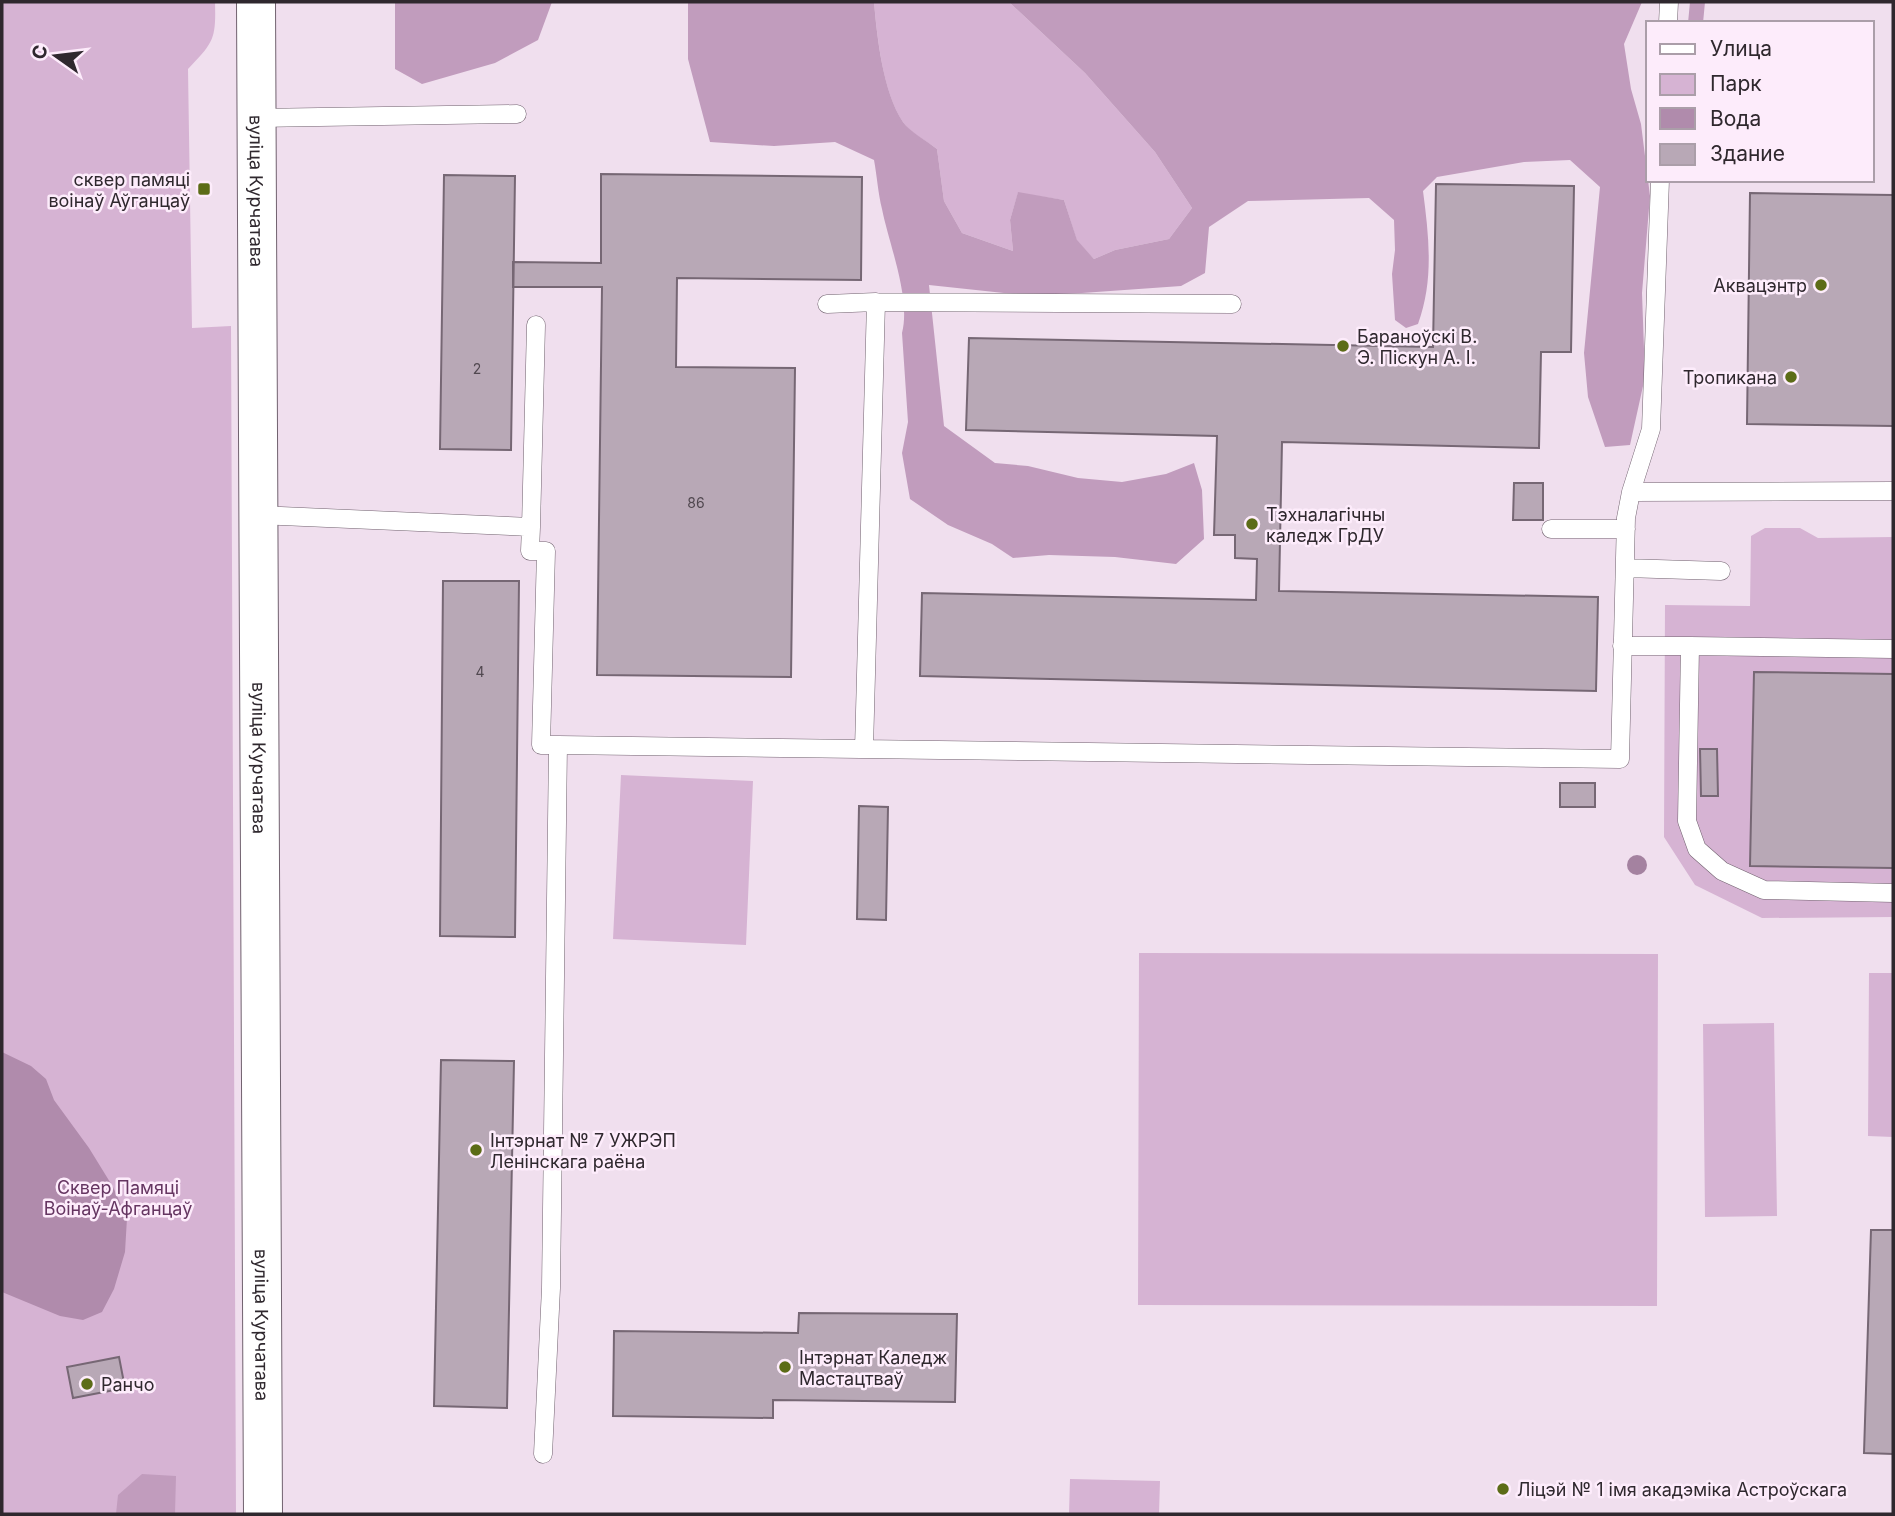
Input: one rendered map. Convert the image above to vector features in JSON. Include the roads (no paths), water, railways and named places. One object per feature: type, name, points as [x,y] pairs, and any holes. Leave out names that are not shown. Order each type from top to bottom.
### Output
[{"type":"main road","name":"вуліца Курчатава","points":[[256,2],[263,1514]]},
{"type":"lane","points":[[1668,21],[1670,2]]},
{"type":"lane","points":[[256,118],[517,114]]},
{"type":"lane","points":[[536,326],[530,551],[546,551],[541,745],[1620,759],[1626,529],[1630,492],[1651,429],[1660,182]]},
{"type":"lane","points":[[864,749],[876,302]]},
{"type":"lane","points":[[828,304],[1232,304]]},
{"type":"lane","points":[[1630,492],[1893,491]]},
{"type":"lane","points":[[258,514],[531,527]]},
{"type":"lane","points":[[1551,529],[1626,529]]},
{"type":"lane","points":[[1625,568],[1721,571]]},
{"type":"lane","points":[[1622,646],[1893,649]]},
{"type":"lane","points":[[1690,646],[1687,821],[1697,849],[1722,870],[1764,890],[1893,893]]},
{"type":"lane","points":[[543,1454],[551,1288],[558,745]]},
{"type":"water","points":[[2,1052],[31,1066],[46,1079],[54,1100],[89,1148],[113,1187],[127,1218],[125,1252],[114,1289],[102,1312],[83,1320],[60,1316],[2,1292]]},
{"type":"place","name":"сквер памяці воінаў Аўганцаў","points":[[204,189]]},
{"type":"place","name":"Аквацэнтр","points":[[1821,285]]},
{"type":"place","name":"Бараноўскі В. Э. Піскун А. І.","points":[[1343,346]]},
{"type":"place","name":"Тропикана","points":[[1791,377]]},
{"type":"place","name":"Тэхналагічны каледж ГрДУ","points":[[1252,524]]},
{"type":"place","name":"Інтэрнат № 7 УЖРЭП Ленінскага раёна","points":[[476,1150]]},
{"type":"place","name":"Інтэрнат Каледж Мастацтваў","points":[[785,1367]]},
{"type":"place","name":"Ранчо","points":[[87,1384]]},
{"type":"place","name":"Ліцэй № 1 імя акадэміка Астроўскага","points":[[1503,1489]]},
{"type":"park label","name":"Сквер Памяці Воінаў-Афганцаў","points":[[118,1197]]}]
